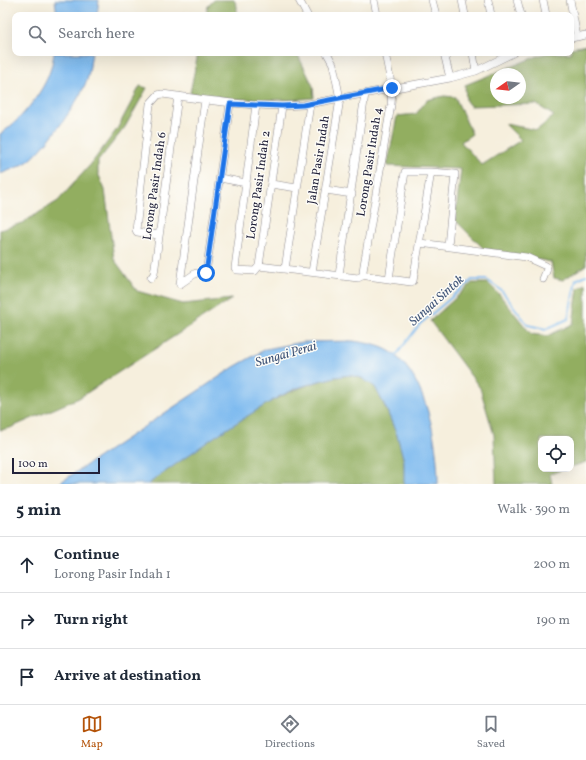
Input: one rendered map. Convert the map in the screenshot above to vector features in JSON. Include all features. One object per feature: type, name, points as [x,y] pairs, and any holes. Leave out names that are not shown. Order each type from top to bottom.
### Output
[{"type":"street","points":[[299,0],[305,12]]},
{"type":"street","points":[[374,0],[376,12]]},
{"type":"street","points":[[432,0],[435,12]]},
{"type":"street","points":[[462,0],[464,12]]},
{"type":"street","points":[[488,0],[490,12]]},
{"type":"street","points":[[518,0],[520,12]]},
{"type":"street","points":[[543,0],[545,12]]},
{"type":"street","points":[[570,0],[571,12]]},
{"type":"street","points":[[574,37],[586,35]]},
{"type":"street","name":"Jalan Pasir Indah","points":[[312,272],[340,99],[333,64],[329,56]]},
{"type":"street","name":"Lorong Pasir Indah 4","points":[[364,275],[363,271],[391,105],[392,88],[386,56]]},
{"type":"street","points":[[445,56],[450,78]]},
{"type":"street","points":[[473,56],[476,71]]},
{"type":"street","points":[[159,236],[137,232],[136,230],[150,104],[158,95],[178,96],[230,104],[282,106],[310,104],[450,78],[476,71],[500,56]]},
{"type":"street","points":[[339,275],[352,194],[365,94]]},
{"type":"street","name":"Lorong Pasir Indah 6","points":[[151,278],[154,274],[178,96]]},
{"type":"street","points":[[205,100],[180,284],[196,273],[206,274],[230,104]]},
{"type":"street","points":[[285,269],[310,104]]},
{"type":"street","points":[[256,105],[235,268],[237,270],[255,272],[259,266],[358,278],[364,275],[411,282],[414,279],[431,172]]},
{"type":"street","name":"Lorong Pasir Indah 2","points":[[259,266],[282,106]]},
{"type":"street","points":[[389,279],[405,172],[453,173],[455,175],[448,246]]},
{"type":"street","points":[[220,178],[246,183]]},
{"type":"street","points":[[271,184],[297,188]]},
{"type":"street","points":[[326,190],[352,194]]},
{"type":"street","points":[[420,243],[526,257],[546,266],[547,269],[543,279]]},
{"type":"green space","points":[[214,0],[234,0],[237,6],[237,12],[207,12],[208,6]]},
{"type":"green space","points":[[586,45],[586,265],[563,280],[554,278],[551,262],[484,249],[455,220],[461,169],[387,166],[397,116],[416,114],[427,100],[444,96],[455,97],[472,134],[461,142],[482,165],[521,140],[505,124],[537,130],[554,116],[536,104],[470,106],[466,101],[465,85],[490,75],[490,104],[526,104],[526,68],[508,68],[538,56],[574,56],[574,47]]},
{"type":"green space","points":[[197,56],[298,56],[313,86],[314,98],[289,100],[234,99],[190,93]]},
{"type":"green space","points":[[140,86],[147,88],[125,127],[98,161],[98,173],[105,190],[114,259],[137,291],[183,304],[232,299],[79,398],[10,428],[0,430],[0,230],[22,223],[58,201],[91,164],[117,129]]},
{"type":"green space","points":[[472,283],[488,283],[499,294],[531,334],[547,336],[573,324],[578,288],[586,284],[586,462],[574,466],[574,436],[538,436],[538,472],[556,472],[550,474],[552,484],[496,484],[494,435],[480,388],[430,321]]},
{"type":"green space","points":[[350,375],[369,382],[378,392],[399,441],[404,463],[404,484],[148,484],[244,417],[270,402],[323,380]]},
{"type":"water","points":[[55,0],[99,0],[97,12],[57,12]]},
{"type":"water","points":[[53,56],[92,56],[88,77],[78,99],[45,144],[30,160],[16,168],[0,174],[0,134],[15,122],[30,106],[47,80]]},
{"type":"water","name":"Sungai Perai","points":[[353,341],[378,346],[391,352],[403,363],[414,377],[422,394],[433,431],[436,450],[438,484],[404,484],[404,461],[397,435],[385,406],[375,387],[362,378],[350,375],[319,381],[297,388],[278,397],[217,435],[148,484],[58,484],[234,367],[266,349],[303,342]]},
{"type":"waterway","name":"Sungai Sintok","points":[[394,358],[420,324],[472,280],[487,280],[501,290],[528,325],[546,329],[568,319],[576,280],[586,275]]},
{"type":"route","points":[[206,273],[230,104],[282,106],[303,105],[392,88]]}]
